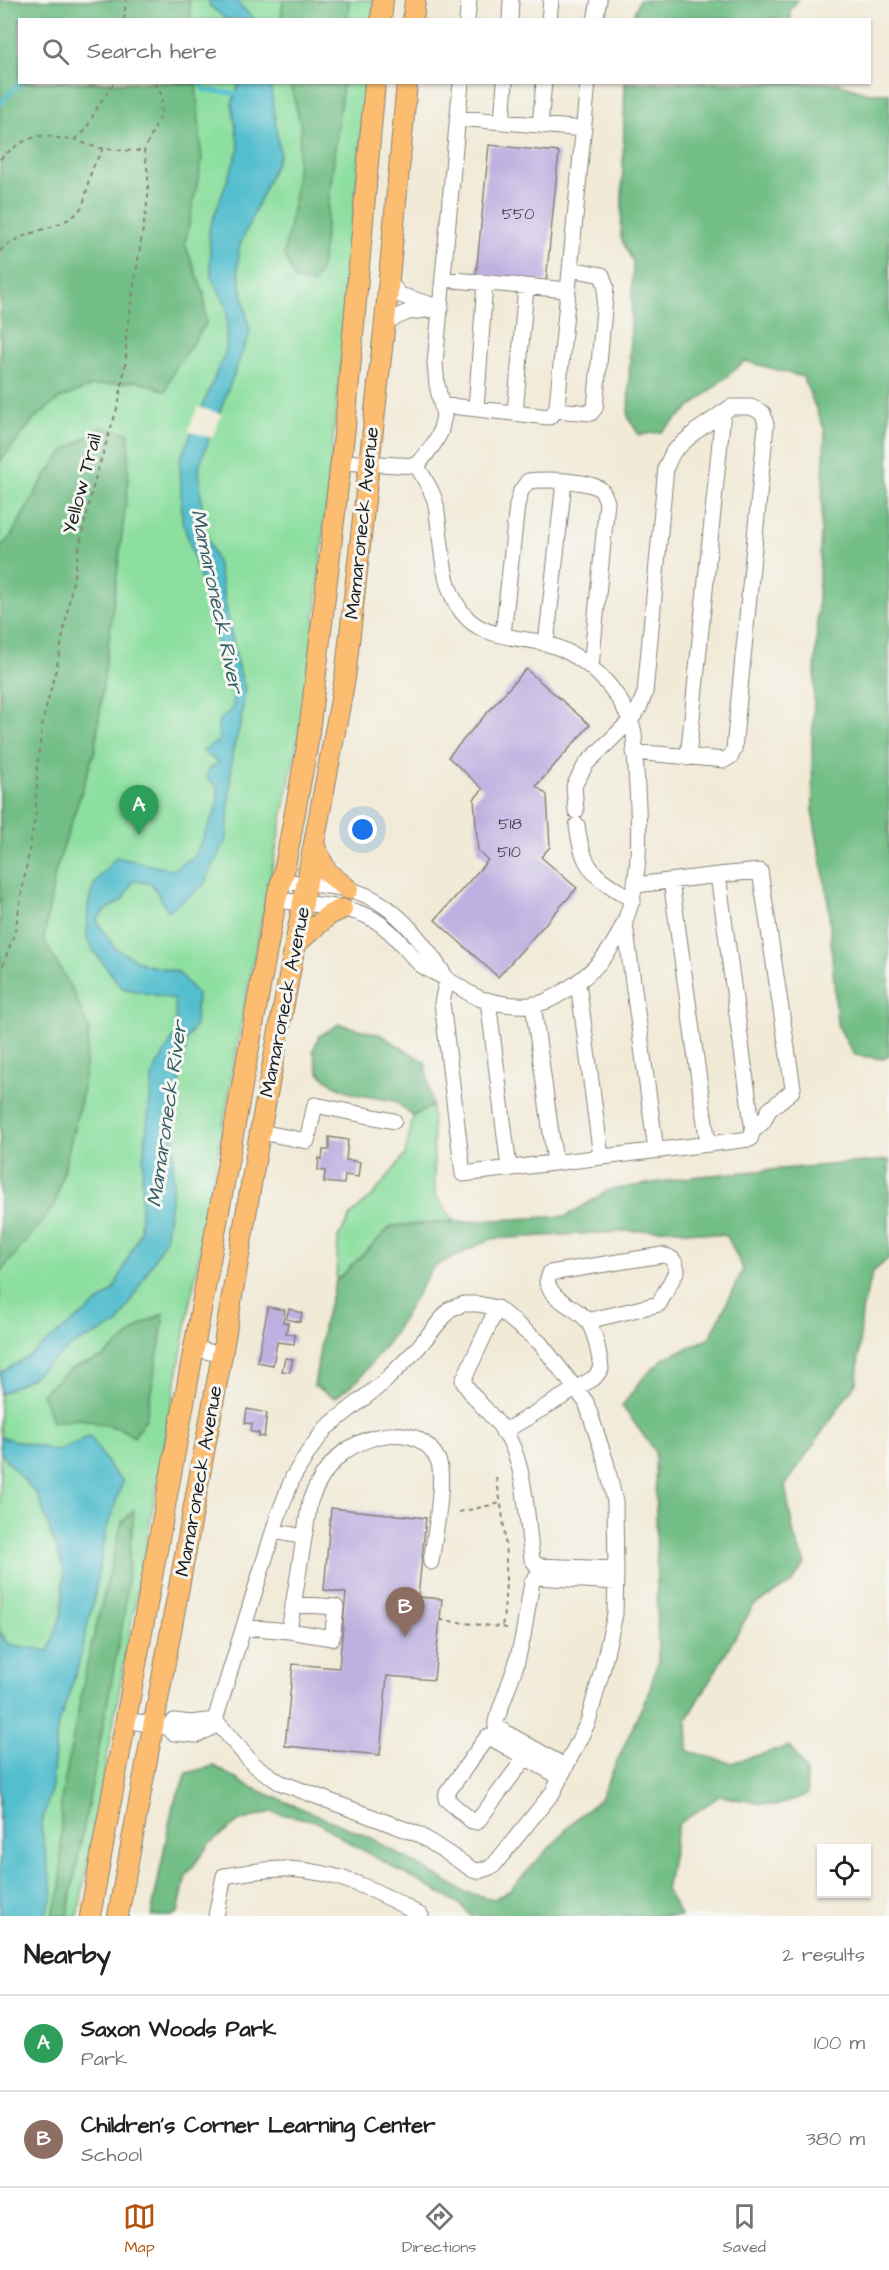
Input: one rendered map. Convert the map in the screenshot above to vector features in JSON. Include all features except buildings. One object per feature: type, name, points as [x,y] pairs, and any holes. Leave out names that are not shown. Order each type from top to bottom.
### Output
[{"type":"main road","points":[[381,18],[383,0]]},
{"type":"main road","points":[[413,18],[415,0]]},
{"type":"main road","name":"Mamaroneck Avenue","points":[[90,1916],[193,1348],[308,741],[341,462],[375,84]]},
{"type":"main road","name":"Mamaroneck Avenue","points":[[118,1916],[160,1726],[260,1132],[345,678],[367,465],[385,322],[407,84]]},
{"type":"main road","points":[[315,847],[327,872],[348,889]]},
{"type":"main road","points":[[297,943],[320,922],[342,909]]},
{"type":"street","points":[[467,18],[468,0]]},
{"type":"street","points":[[510,18],[511,0]]},
{"type":"street","points":[[549,18],[551,0]]},
{"type":"street","points":[[595,18],[599,0]]},
{"type":"street","points":[[341,462],[417,466],[425,458],[440,433],[444,416],[435,363],[461,84]]},
{"type":"street","points":[[502,122],[505,84]]},
{"type":"street","points":[[540,125],[544,84]]},
{"type":"street","points":[[442,405],[549,417],[555,410],[588,84]]},
{"type":"street","points":[[458,118],[584,129]]},
{"type":"street","points":[[555,410],[591,413],[595,408],[606,286],[602,275],[570,269]]},
{"type":"street","points":[[443,279],[568,291]]},
{"type":"street","points":[[388,281],[400,295],[441,308]]},
{"type":"street","points":[[476,409],[485,283]]},
{"type":"street","points":[[515,413],[526,287]]},
{"type":"street","points":[[385,322],[408,312],[441,308]]},
{"type":"street","points":[[306,895],[348,889],[391,910],[422,940],[447,979],[442,1003],[463,1174],[750,1139],[753,1131],[763,1122],[769,1110],[793,1088],[760,871],[671,881],[634,892],[600,880],[587,865],[580,848],[574,786],[586,764],[630,721],[645,693],[666,467],[673,452],[694,432],[731,407],[751,407],[763,413],[766,425],[737,737],[731,756],[725,760],[634,752]]},
{"type":"street","points":[[688,758],[723,412]]},
{"type":"street","points":[[279,890],[306,895],[370,917],[383,925],[421,965],[462,990],[506,1004],[544,1002],[578,982],[609,952],[625,923],[634,892],[638,859],[634,732],[630,721],[603,677],[577,655],[546,644],[478,627],[458,608],[447,582],[442,560],[435,500],[417,466]]},
{"type":"street","points":[[503,635],[517,505],[521,490],[528,481],[591,485],[602,491],[607,502],[591,667]]},
{"type":"street","points":[[546,644],[564,482]]},
{"type":"street","points":[[718,875],[753,1131]]},
{"type":"street","points":[[671,881],[708,1144]]},
{"type":"street","points":[[625,923],[656,1150]]},
{"type":"street","points":[[578,982],[601,1157]]},
{"type":"street","points":[[488,1000],[510,1168]]},
{"type":"street","points":[[532,1004],[555,1162]]},
{"type":"street","points":[[260,1132],[307,1141],[315,1105],[394,1121]]},
{"type":"street","points":[[503,1432],[594,1378],[601,1370],[600,1357],[587,1321],[550,1292],[547,1282],[550,1273],[662,1255],[670,1257],[676,1263],[677,1270],[659,1304],[587,1321]]},
{"type":"street","points":[[471,1304],[497,1308],[540,1343],[586,1402],[606,1462],[615,1502],[615,1614],[588,1722],[553,1792],[493,1866],[479,1871],[473,1870],[420,1835],[279,1782],[253,1764],[215,1720],[278,1516],[293,1477],[326,1428],[384,1382],[432,1333],[450,1309],[471,1304]]},
{"type":"street","points":[[497,1308],[463,1381],[469,1392],[490,1414],[509,1440],[522,1480],[532,1559],[537,1566],[616,1576]]},
{"type":"street","points":[[193,1348],[222,1355]]},
{"type":"street","points":[[288,1632],[310,1501],[324,1474],[344,1452],[375,1436],[396,1434],[415,1438],[430,1450],[438,1462],[440,1490],[431,1562]]},
{"type":"street","points":[[274,1531],[304,1537]]},
{"type":"street","points":[[563,1772],[496,1727],[496,1721],[516,1665],[532,1582],[536,1577],[616,1576]]},
{"type":"street","points":[[244,1627],[332,1638],[336,1607],[293,1604]]},
{"type":"street","points":[[125,1719],[160,1726],[174,1721],[191,1723],[215,1720]]},
{"type":"street","points":[[525,1758],[477,1822],[472,1821],[446,1799],[447,1793],[487,1737],[525,1758],[563,1772]]},
{"type":"street","points":[[216,1916],[224,1876],[258,1870],[288,1869],[329,1874],[354,1881],[393,1899],[421,1916]]},
{"type":"path","points":[[124,18],[126,0]]},
{"type":"path","points":[[0,159],[9,150],[31,138],[46,135],[64,141],[75,139],[85,131],[99,104],[114,84]]},
{"type":"path","points":[[75,139],[84,144],[103,148],[144,151],[161,115],[162,96],[157,84]]},
{"type":"path","points":[[0,251],[8,243],[63,221],[78,212],[85,197],[90,173],[103,148]]},
{"type":"path","name":"Yellow Trail","points":[[0,974],[15,931],[36,812],[37,767],[43,720],[59,657],[79,548],[95,479],[119,402],[126,359],[126,335],[148,198],[148,173],[144,151]]},
{"type":"path","points":[[496,1478],[506,1531],[506,1598],[502,1628]]},
{"type":"path","points":[[459,1512],[501,1503]]},
{"type":"path","points":[[440,1620],[524,1630]]},
{"type":"green space","points":[[0,0],[374,0],[372,18],[18,18],[18,84],[366,84],[308,688],[249,983],[78,1916],[0,1916]]},
{"type":"green space","points":[[0,0],[189,0],[191,18],[18,18],[18,84],[196,84],[202,160],[185,244],[204,294],[206,324],[180,361],[166,391],[137,381],[92,386],[59,399],[35,418],[0,462]]},
{"type":"green space","points":[[283,0],[349,0],[348,18],[281,18]]},
{"type":"green space","points":[[639,0],[798,0],[790,10],[791,18],[632,18]]},
{"type":"green space","points":[[290,84],[343,84],[321,268],[314,283],[295,280],[284,254],[294,202],[301,127]]},
{"type":"green space","points":[[625,84],[841,84],[868,93],[889,93],[889,1056],[883,1059],[854,1055],[837,1024],[828,898],[813,816],[812,747],[825,431],[803,377],[745,361],[661,432],[639,435],[628,417],[633,262],[621,238]]},
{"type":"green space","points":[[102,427],[129,433],[128,486],[95,750],[55,873],[44,940],[73,991],[89,1030],[82,1095],[55,1205],[0,1273],[0,548],[11,536],[42,481],[64,451]]},
{"type":"green space","points":[[339,1024],[381,1035],[425,1062],[432,1106],[413,1116],[395,1101],[354,1094],[333,1084],[319,1073],[313,1050],[319,1036]]},
{"type":"green space","points":[[432,1106],[435,1195],[454,1221],[392,1226],[336,1281],[338,1238],[352,1214],[374,1194],[405,1155],[413,1116]]},
{"type":"green space","points":[[889,1160],[889,1258],[873,1272],[862,1311],[857,1381],[785,1486],[794,1536],[805,1564],[792,1583],[753,1606],[687,1720],[688,1751],[731,1763],[790,1746],[806,1771],[807,1795],[775,1806],[720,1796],[678,1824],[666,1890],[681,1916],[472,1916],[460,1904],[355,1846],[316,1821],[271,1812],[240,1821],[209,1844],[186,1876],[178,1912],[173,1916],[151,1916],[173,1805],[187,1773],[214,1766],[246,1785],[369,1837],[465,1892],[494,1899],[509,1891],[576,1819],[600,1799],[650,1689],[658,1661],[655,1451],[622,1406],[643,1378],[663,1359],[710,1338],[743,1269],[727,1236],[669,1229],[491,1239],[433,1267],[393,1335],[359,1379],[335,1398],[314,1386],[324,1322],[336,1281],[392,1226],[567,1216],[609,1190],[699,1176]]},
{"type":"green space","points":[[164,1313],[146,1418],[134,1437],[121,1429],[82,1419],[52,1422],[42,1393],[70,1369],[103,1357],[144,1323]]},
{"type":"green space","points":[[134,1510],[124,1616],[67,1916],[52,1916],[61,1887],[61,1800],[88,1659],[122,1522]]},
{"type":"water","points":[[209,0],[238,0],[238,3],[253,18],[225,18],[210,6]]},
{"type":"water","name":"Mamaroneck River","points":[[239,84],[270,84],[280,154],[239,247],[238,270],[250,332],[199,466],[203,526],[218,565],[237,663],[245,688],[241,723],[232,753],[227,838],[203,886],[168,911],[152,884],[133,881],[124,899],[107,909],[96,920],[115,948],[143,964],[178,972],[197,994],[195,1026],[187,1038],[174,1116],[173,1188],[165,1240],[118,1324],[73,1345],[29,1379],[0,1394],[0,1373],[26,1358],[113,1291],[140,1232],[143,1159],[153,1073],[177,1031],[174,999],[122,988],[93,950],[87,939],[88,904],[95,882],[116,857],[172,870],[194,857],[217,808],[218,787],[207,778],[209,769],[219,763],[202,751],[219,741],[218,722],[233,708],[232,679],[221,657],[202,583],[182,519],[180,460],[226,350],[227,306],[211,277],[209,230],[239,148],[232,104]]},
{"type":"water","points":[[90,1436],[112,1471],[123,1481],[106,1531],[94,1598],[77,1670],[57,1729],[52,1786],[41,1827],[53,1894],[45,1916],[0,1916],[0,1631],[8,1644],[49,1651],[62,1613],[64,1571],[38,1496],[0,1453],[0,1437],[58,1451]]},
{"type":"pier","points":[[198,407],[222,414],[212,438],[188,431]]},
{"type":"waterway","points":[[0,104],[19,84]]},
{"type":"waterway","points":[[202,84],[203,90],[240,94]]},
{"type":"place","name":"Saxon Woods Park","points":[[139,835]]},
{"type":"place","name":"Children's Corner Learning Center","points":[[405,1637]]}]
